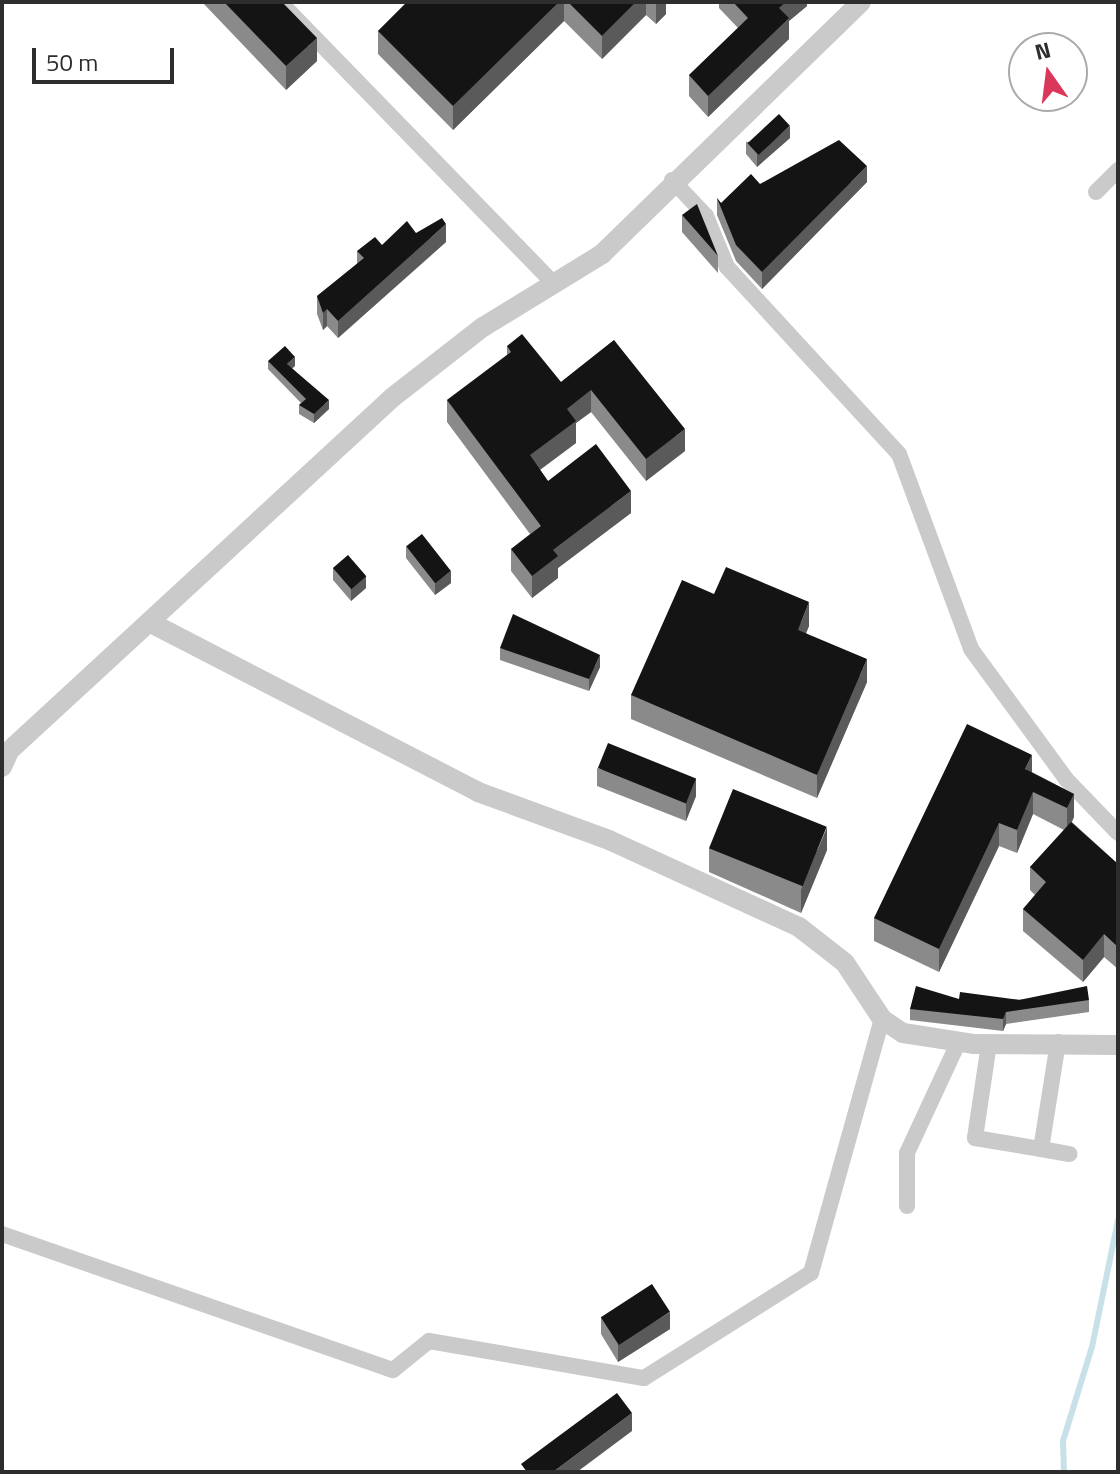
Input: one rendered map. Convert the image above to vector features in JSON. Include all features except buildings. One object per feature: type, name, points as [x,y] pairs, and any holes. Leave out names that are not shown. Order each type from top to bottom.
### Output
[{"type":"street","points":[[280,2],[554,284]]},
{"type":"street","points":[[4,754],[153,624],[393,397],[602,254],[672,180],[861,2]]},
{"type":"street","points":[[1096,192],[1118,170]]},
{"type":"street","points":[[672,180],[706,216],[727,267],[899,454],[971,649],[1066,779],[1118,833]]},
{"type":"street","points":[[153,624],[478,792],[609,840],[799,927],[845,963],[882,1019],[903,1033],[958,1043],[1118,1045]]},
{"type":"street","points":[[2,1234],[393,1370],[429,1341],[644,1378],[811,1273],[882,1019]]},
{"type":"street","points":[[1041,1149],[1058,1042]]},
{"type":"street","points":[[907,1206],[907,1153],[958,1043]]},
{"type":"street","points":[[989,1044],[975,1138],[1070,1154]]},
{"type":"waterway","points":[[1064,1472],[1063,1441],[1092,1347],[1118,1220]]}]
